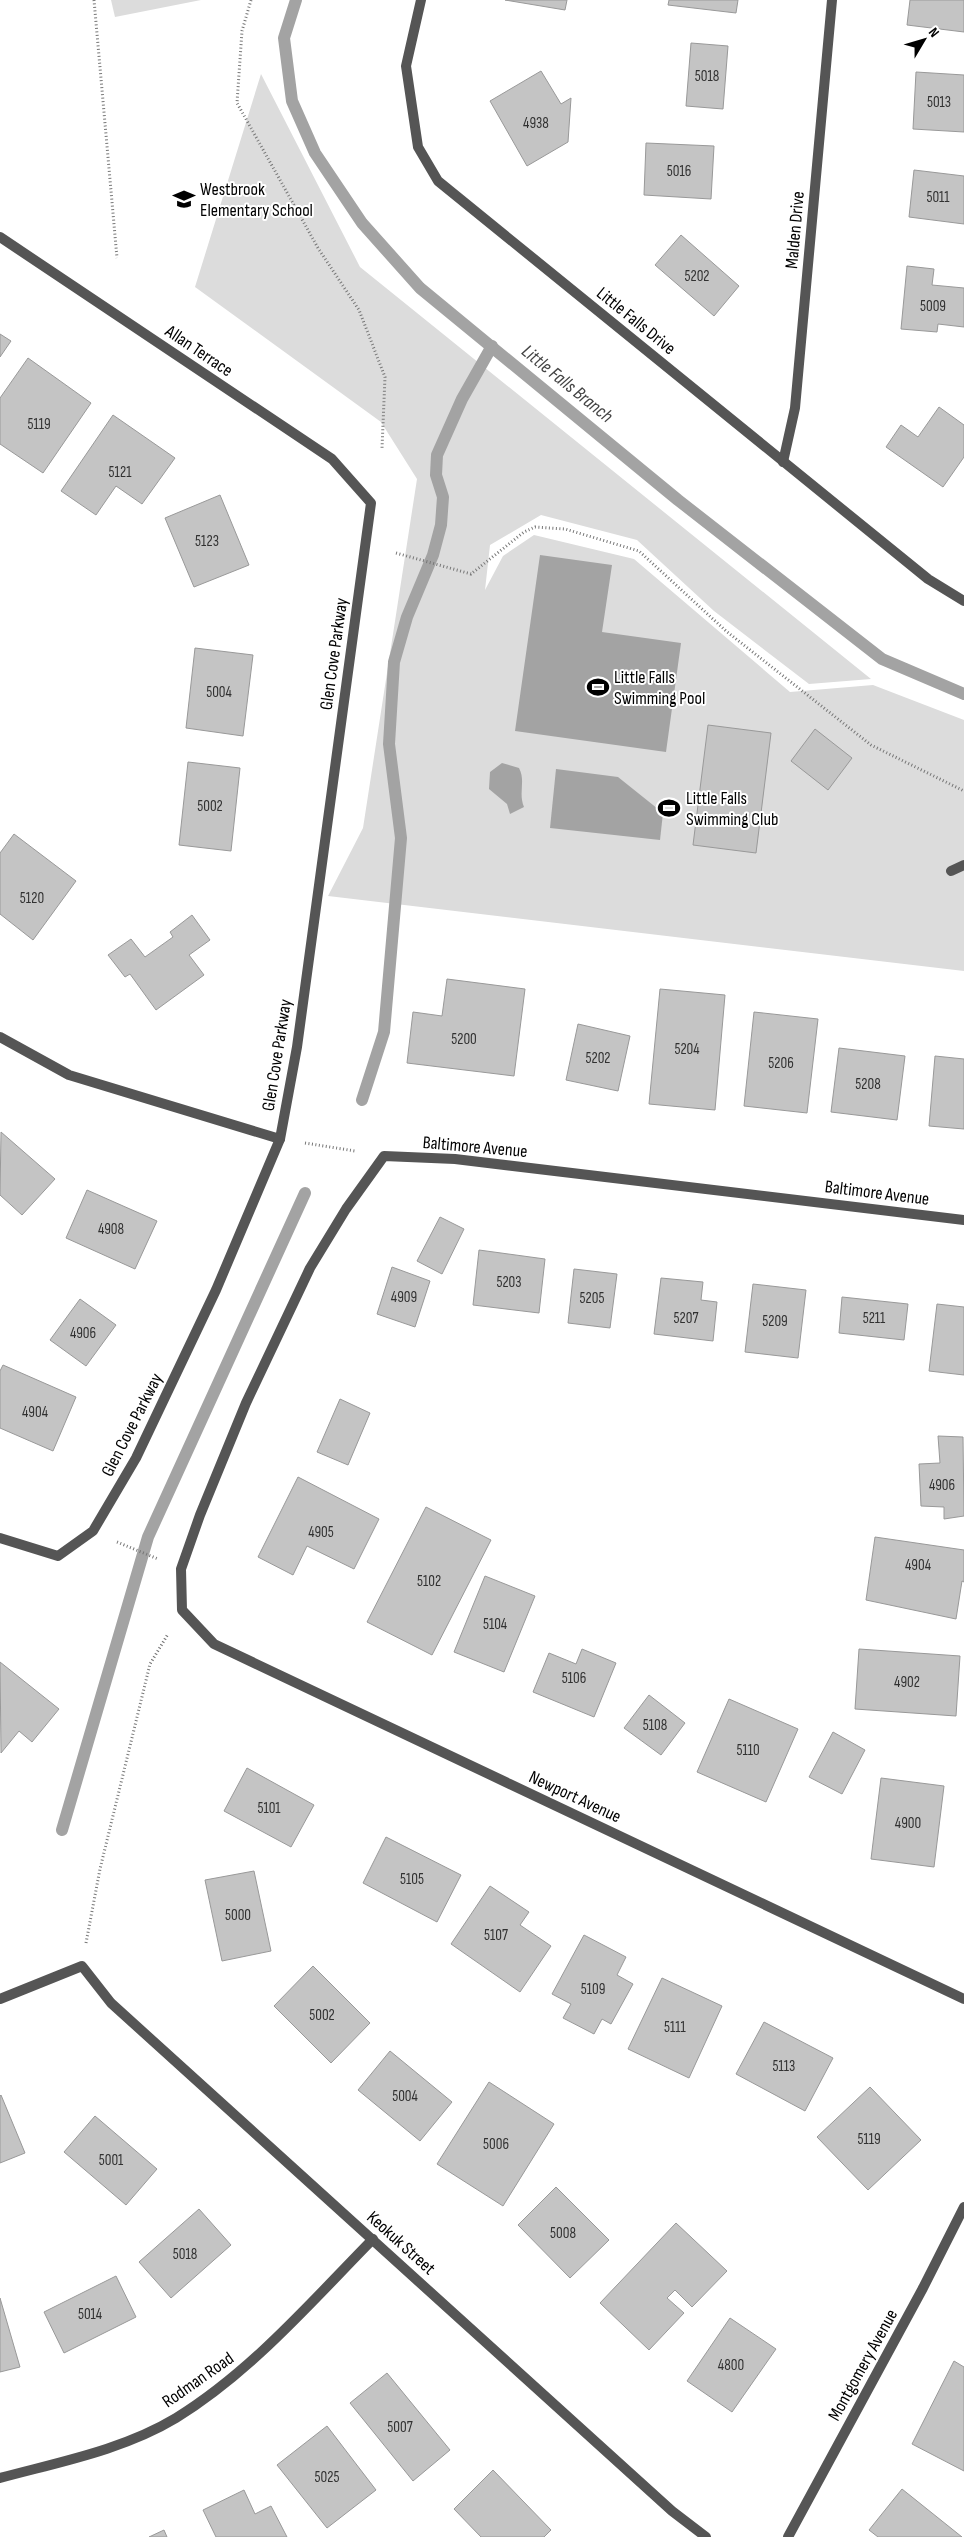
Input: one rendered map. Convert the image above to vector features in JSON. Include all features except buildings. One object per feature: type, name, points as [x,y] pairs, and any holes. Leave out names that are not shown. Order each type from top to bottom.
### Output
[{"type":"street","name":"Little Falls Drive","points":[[421,0],[406,66],[418,147],[438,181],[928,579],[964,601]]},
{"type":"street","name":"Malden Drive","points":[[782,462],[795,408],[832,0]]},
{"type":"street","name":"Allan Terrace","points":[[0,236],[332,459],[371,503]]},
{"type":"street","name":"Glen Cove Parkway","points":[[0,1538],[58,1556],[94,1531],[136,1458],[216,1290],[280,1139],[297,1047],[371,503]]},
{"type":"street","points":[[951,871],[964,865]]},
{"type":"street","points":[[0,1037],[69,1075],[280,1139]]},
{"type":"street","points":[[182,1610],[181,1569],[200,1514],[246,1403],[310,1268],[346,1209],[384,1156]]},
{"type":"street","name":"Baltimore Avenue","points":[[384,1156],[455,1159],[964,1220]]},
{"type":"street","name":"Newport Avenue","points":[[182,1610],[214,1644],[964,1999]]},
{"type":"street","points":[[0,2000],[82,1966]]},
{"type":"street","name":"Keokuk Street","points":[[82,1966],[111,2003],[672,2511],[706,2537]]},
{"type":"street","name":"Montgomery Avenue","points":[[788,2537],[923,2288],[964,2207]]},
{"type":"street","name":"Rodman Road","points":[[0,2478],[114,2446],[175,2418],[253,2361],[372,2239]]},
{"type":"path","points":[[94,0],[117,258]]},
{"type":"path","points":[[251,0],[242,31],[238,103],[318,248],[359,310],[385,378],[382,448]]},
{"type":"path","points":[[396,553],[471,574],[524,532],[535,527],[564,529],[639,551],[726,631],[871,745],[964,791]]},
{"type":"path","points":[[280,1139],[384,1156]]},
{"type":"path","points":[[113,1540],[155,1558]]},
{"type":"path","points":[[82,1966],[100,1870],[150,1664],[182,1610]]},
{"type":"shaded area","points":[[111,0],[201,0],[115,17]]},
{"type":"shaded area","name":"Little Falls Swimming Club","points":[[261,74],[360,267],[871,679],[809,684],[714,611],[637,540],[541,515],[490,545],[485,590],[503,556],[534,535],[634,559],[790,692],[873,685],[964,720],[964,971],[328,896],[363,828],[417,479],[381,422],[195,287]]},
{"type":"shaded area","name":"Little Falls Swimming Pool","points":[[540,555],[612,565],[602,632],[681,643],[666,752],[515,731]]},
{"type":"shaded area","points":[[502,763],[519,768],[522,778],[522,802],[524,807],[510,814],[507,804],[489,789],[490,772]]},
{"type":"shaded area","points":[[556,769],[618,777],[663,813],[660,840],[550,828]]},
{"type":"waterway","name":"Little Falls Branch","points":[[296,0],[284,38],[292,101],[315,153],[362,223],[420,288],[678,500],[882,659],[964,694]]},
{"type":"waterway","points":[[362,1100],[384,1032],[401,838],[389,744],[394,662],[407,617],[433,555],[441,525],[443,497],[436,475],[437,455],[462,399],[492,346]]},
{"type":"waterway","points":[[62,1830],[148,1537],[305,1193]]},
{"type":"place","name":"Westbrook Elementary School","points":[[184,199]]},
{"type":"place","name":"Little Falls Swimming Pool","points":[[598,687]]},
{"type":"place","name":"Little Falls Swimming Club","points":[[669,808]]}]
